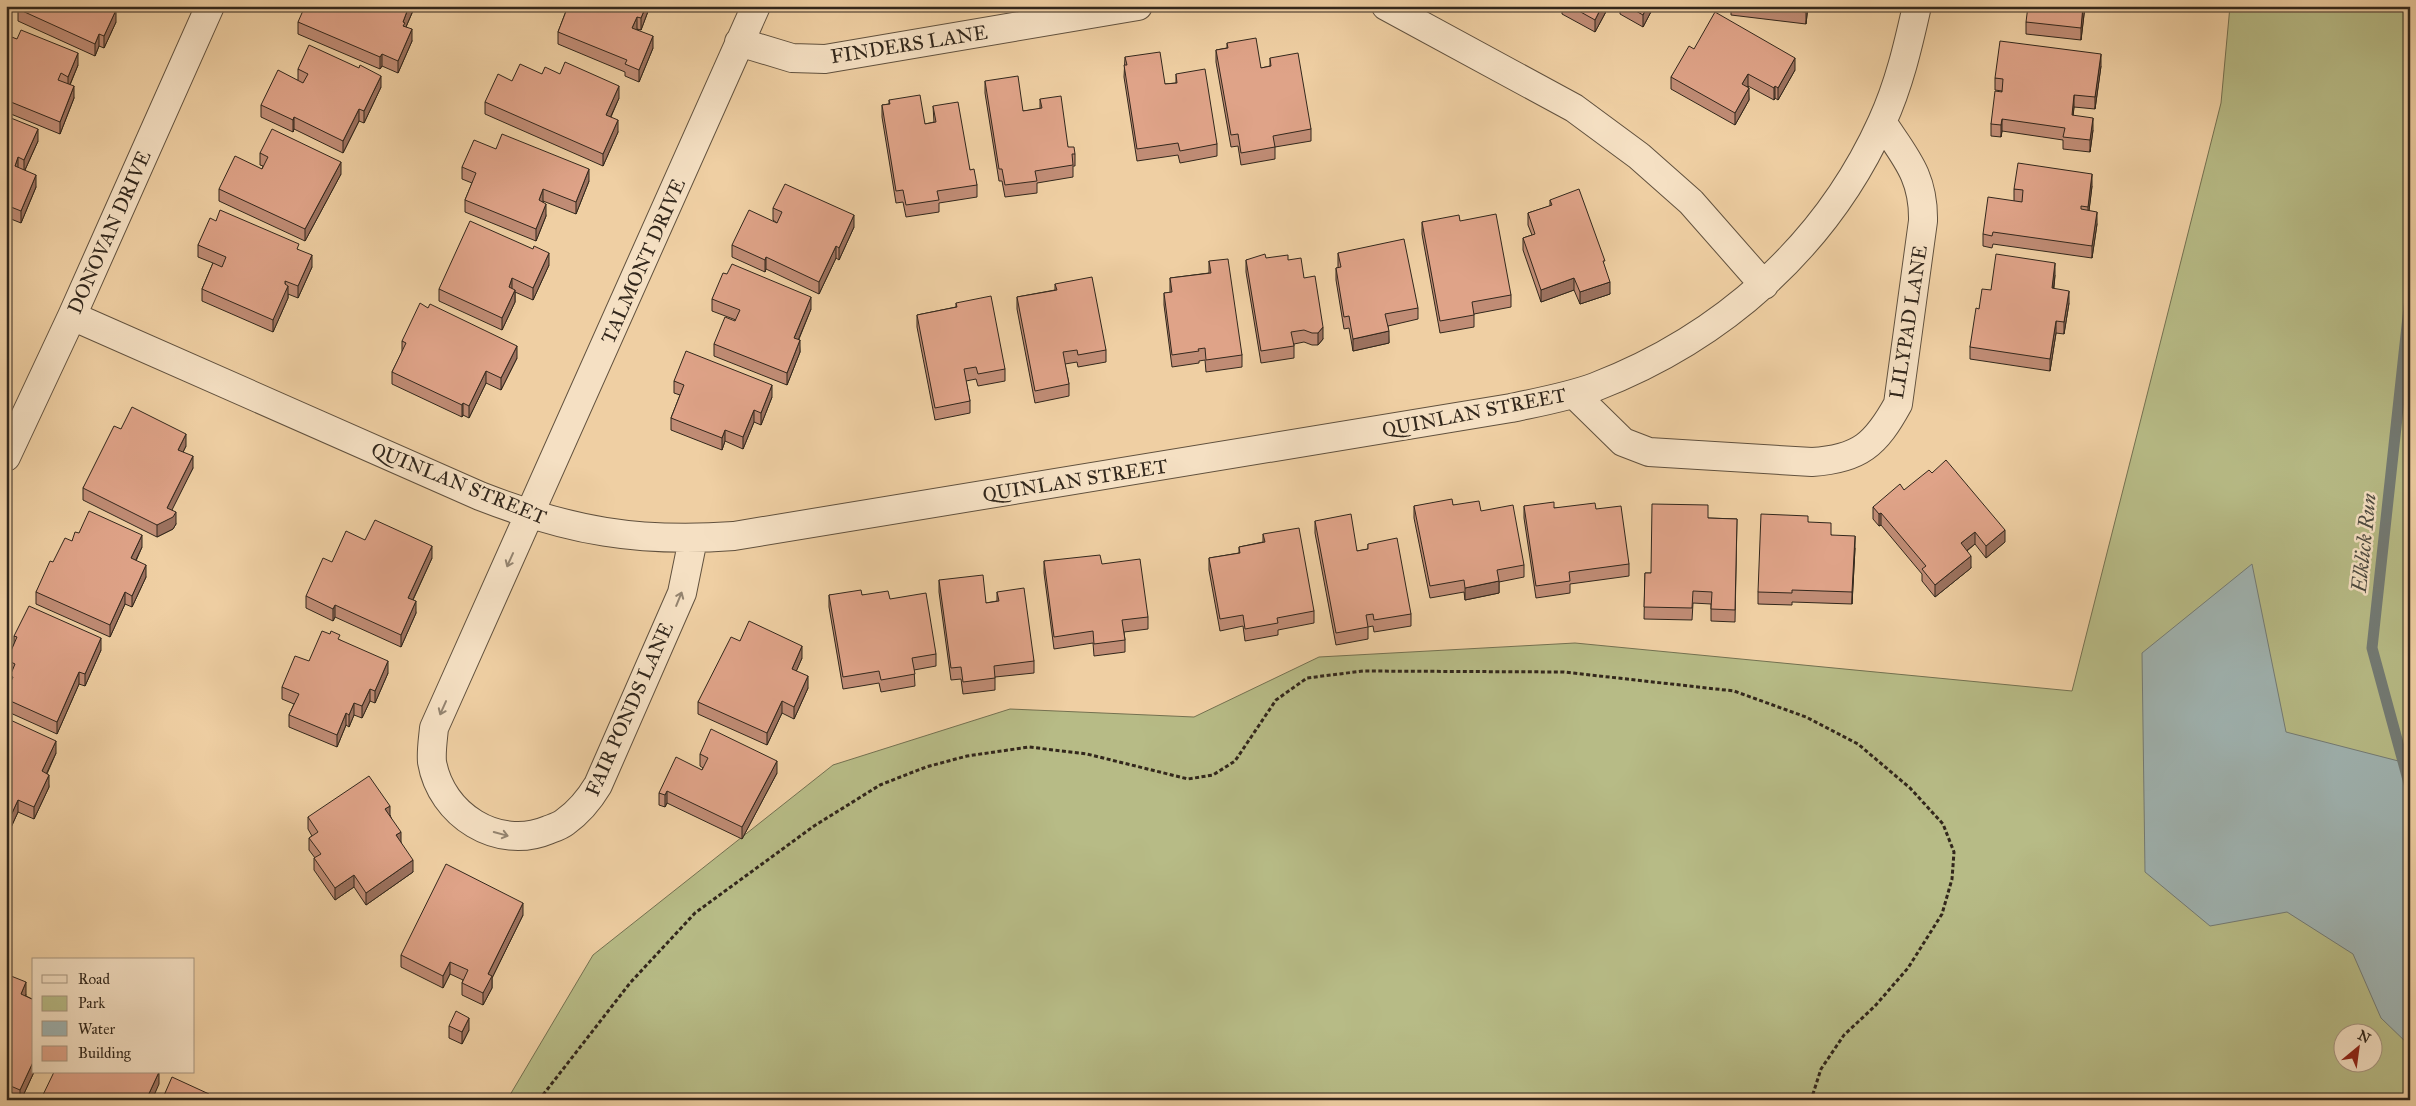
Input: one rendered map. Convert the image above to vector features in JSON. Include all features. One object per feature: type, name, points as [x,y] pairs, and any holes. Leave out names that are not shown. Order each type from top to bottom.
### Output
[{"type":"street","name":"DONOVAN DRIVE","points":[[6,457],[72,316],[210,6]]},
{"type":"street","name":"TALMONT DRIVE","points":[[530,515],[756,6]]},
{"type":"street","name":"FINDERS LANE","points":[[739,42],[792,58],[824,59],[1138,6]]},
{"type":"street","points":[[1386,6],[1574,108],[1639,156],[1691,202],[1764,285]]},
{"type":"street","name":"QUINLAN STREET","points":[[72,316],[480,496],[530,515],[571,526],[630,537],[693,539],[744,535],[1511,408],[1574,394],[1650,363],[1710,328],[1764,285],[1812,235],[1852,179],[1882,122],[1902,69],[1917,6]]},
{"type":"street","name":"LILYPAD LANE","points":[[1574,394],[1606,428],[1624,442],[1650,452],[1812,462],[1834,461],[1863,450],[1883,431],[1898,404],[1923,221],[1924,200],[1917,175],[1882,122]]},
{"type":"street","name":"FAIR PONDS LANE","points":[[530,515],[434,728],[432,753],[433,764],[442,791],[459,813],[482,829],[511,837],[538,834],[564,824],[588,802],[598,785],[682,593],[693,539]]},
{"type":"path","points":[[539,1100],[630,983],[695,913],[814,826],[880,785],[926,767],[967,756],[1029,747],[1087,754],[1188,778],[1214,775],[1235,761],[1276,700],[1307,678],[1363,671],[1564,672],[1734,691],[1806,717],[1858,744],[1910,788],[1943,824],[1954,852],[1952,879],[1942,914],[1908,968],[1875,1006],[1844,1035],[1821,1069],[1811,1100]]},
{"type":"green space","points":[[2230,6],[2410,6],[2410,1100],[507,1100],[593,955],[833,765],[1010,709],[1194,717],[1319,657],[1575,643],[2072,691],[2221,103]]},
{"type":"water","points":[[2252,564],[2286,732],[2410,764],[2410,1046],[2381,1018],[2353,954],[2287,912],[2210,926],[2145,872],[2142,653]]},
{"type":"building","points":[[20,6],[108,6],[116,10],[104,36],[99,34],[95,44],[18,9]]},
{"type":"building","points":[[305,6],[409,6],[403,26],[412,29],[398,61],[382,54],[380,57],[298,22]]},
{"type":"building","points":[[568,6],[646,6],[641,18],[637,17],[632,28],[653,36],[639,70],[625,64],[627,60],[558,32]]},
{"type":"building","points":[[1570,6],[1602,6],[1595,20]]},
{"type":"building","points":[[1627,6],[1647,6],[1643,15]]},
{"type":"building","points":[[1754,6],[1807,6],[1806,12]]},
{"type":"building","points":[[2028,6],[2083,6],[2081,28],[2026,22]]},
{"type":"building","points":[[1715,12],[1795,58],[1778,88],[1775,86],[1774,88],[1748,74],[1742,84],[1749,88],[1735,113],[1671,77],[1689,46],[1694,49]]},
{"type":"building","points":[[21,30],[78,53],[68,77],[61,73],[58,80],[74,86],[60,122],[6,100],[6,35],[17,39]]},
{"type":"building","points":[[1256,38],[1261,68],[1271,66],[1270,58],[1298,53],[1311,129],[1273,136],[1275,147],[1241,153],[1238,134],[1231,135],[1216,50],[1228,48],[1227,43]]},
{"type":"building","points":[[2000,41],[2101,54],[2095,97],[2074,95],[2072,115],[2093,118],[2090,140],[2063,137],[2065,128],[2002,119],[2001,125],[1991,124],[1995,91],[2002,92],[2003,79],[1995,78]]},
{"type":"building","points":[[309,45],[359,68],[360,65],[381,76],[364,111],[359,109],[343,141],[294,117],[293,120],[261,105],[278,70],[303,83],[308,74],[298,69]]},
{"type":"building","points":[[1160,52],[1165,84],[1177,83],[1176,74],[1205,69],[1217,144],[1180,151],[1178,143],[1137,149],[1124,65],[1127,65],[1125,57]]},
{"type":"building","points":[[565,62],[619,86],[606,115],[618,120],[603,154],[485,102],[498,74],[512,81],[520,64],[542,74],[545,67],[560,74]]},
{"type":"building","points":[[1018,76],[1023,111],[1042,108],[1040,99],[1061,96],[1068,147],[1074,147],[1075,154],[1072,154],[1073,165],[1035,171],[1037,181],[1005,185],[1002,169],[999,169],[985,81]]},
{"type":"building","points":[[920,95],[925,124],[936,122],[933,106],[958,102],[970,170],[974,169],[977,185],[937,191],[939,200],[906,205],[903,190],[896,191],[882,105],[890,104],[889,100]]},
{"type":"building","points":[[6,116],[38,129],[24,160],[18,157],[15,166],[36,175],[21,211],[6,205]]},
{"type":"building","points":[[272,129],[341,162],[305,229],[219,189],[235,156],[262,169],[268,157],[260,153]]},
{"type":"building","points":[[502,134],[589,169],[576,202],[543,189],[539,200],[546,204],[536,229],[465,200],[476,173],[462,167],[474,140],[496,149]]},
{"type":"building","points":[[2018,163],[2092,174],[2088,207],[2081,206],[2081,209],[2097,212],[2092,246],[1993,232],[1992,236],[1983,234],[1988,197],[2022,202],[2023,190],[2014,189]]},
{"type":"building","points":[[785,184],[854,215],[839,248],[836,246],[819,282],[766,257],[765,260],[732,245],[749,210],[777,223],[782,212],[773,208]]},
{"type":"building","points":[[1579,189],[1605,261],[1603,261],[1610,282],[1580,292],[1574,278],[1541,290],[1523,238],[1535,234],[1528,213],[1552,205],[1550,200]]},
{"type":"building","points":[[220,210],[299,244],[297,249],[312,255],[298,286],[285,281],[285,284],[288,286],[273,320],[202,289],[213,263],[222,267],[226,257],[198,245],[210,218],[216,221]]},
{"type":"building","points":[[1496,214],[1511,295],[1472,302],[1474,315],[1440,321],[1422,222],[1459,215],[1460,221]]},
{"type":"building","points":[[470,221],[533,249],[534,246],[549,253],[533,288],[512,278],[509,287],[515,290],[502,318],[439,289]]},
{"type":"building","points":[[1404,239],[1418,308],[1385,314],[1389,331],[1353,339],[1349,316],[1344,317],[1336,268],[1341,267],[1338,253]]},
{"type":"building","points":[[1265,254],[1266,258],[1288,255],[1288,260],[1301,258],[1304,278],[1315,276],[1323,327],[1318,333],[1304,330],[1291,332],[1294,346],[1261,351],[1246,260]]},
{"type":"building","points":[[1996,254],[2055,263],[2052,288],[2069,291],[2064,322],[2056,321],[2050,359],[1970,347],[1976,308],[1979,309],[1982,289],[1991,290]]},
{"type":"building","points":[[1228,259],[1242,355],[1206,360],[1205,348],[1198,349],[1199,351],[1172,355],[1164,293],[1172,292],[1170,278],[1211,273],[1209,261]]},
{"type":"building","points":[[732,264],[811,297],[794,338],[800,340],[787,373],[714,344],[725,317],[735,321],[740,310],[712,299],[723,273],[727,274]]},
{"type":"building","points":[[1092,277],[1106,350],[1078,355],[1077,350],[1063,352],[1069,384],[1035,391],[1017,297],[1057,290],[1055,284]]},
{"type":"building","points":[[991,296],[1005,369],[978,374],[976,367],[964,369],[970,401],[935,408],[917,315],[957,307],[956,303]]},
{"type":"building","points":[[420,303],[428,308],[430,304],[517,346],[501,378],[486,371],[469,406],[463,403],[462,405],[392,372],[406,343],[402,341]]},
{"type":"building","points":[[686,351],[772,385],[761,413],[754,410],[743,437],[725,430],[722,438],[671,418],[684,385],[674,381]]},
{"type":"building","points":[[132,407],[186,434],[178,450],[193,456],[167,508],[176,512],[173,517],[157,525],[83,488],[114,426],[121,429]]},
{"type":"building","points":[[1946,460],[2005,530],[1986,546],[1975,532],[1961,543],[1971,556],[1935,585],[1922,569],[1926,566],[1881,513],[1879,514],[1873,507],[1900,484],[1904,490],[1929,470],[1932,473]]},
{"type":"building","points":[[1452,499],[1453,505],[1479,501],[1481,511],[1513,505],[1524,565],[1497,570],[1499,581],[1465,588],[1464,580],[1430,586],[1414,506]]},
{"type":"building","points":[[1554,502],[1554,508],[1595,503],[1596,509],[1621,506],[1629,564],[1569,572],[1570,581],[1536,586],[1524,506]]},
{"type":"building","points":[[1652,504],[1708,505],[1708,518],[1737,519],[1735,610],[1711,609],[1712,592],[1693,591],[1692,608],[1644,607],[1645,573],[1651,573]]},
{"type":"building","points":[[89,511],[142,535],[131,558],[146,565],[132,596],[125,592],[110,625],[36,592],[50,561],[53,562],[65,538],[72,541],[75,532],[79,533]]},
{"type":"building","points":[[1351,514],[1357,551],[1368,549],[1368,544],[1397,538],[1411,614],[1374,620],[1373,614],[1366,615],[1368,627],[1336,633],[1315,521]]},
{"type":"building","points":[[1761,514],[1808,516],[1808,522],[1831,523],[1831,535],[1855,536],[1852,592],[1792,590],[1792,593],[1758,592]]},
{"type":"building","points":[[375,520],[432,546],[408,598],[416,601],[401,635],[335,605],[333,609],[306,596],[323,558],[332,562],[346,531],[365,540]]},
{"type":"building","points":[[1299,528],[1314,611],[1277,618],[1278,623],[1245,629],[1243,615],[1220,619],[1209,558],[1240,553],[1239,547],[1265,542],[1263,534]]},
{"type":"building","points":[[1100,555],[1102,564],[1140,559],[1148,617],[1122,620],[1125,640],[1094,644],[1093,631],[1054,637],[1044,561]]},
{"type":"building","points":[[983,575],[986,603],[999,601],[997,592],[1024,588],[1034,661],[994,666],[995,678],[963,682],[961,667],[951,668],[939,580]]},
{"type":"building","points":[[861,590],[862,595],[888,591],[890,599],[926,593],[936,654],[912,658],[915,674],[881,680],[879,671],[843,677],[829,595]]},
{"type":"building","points":[[29,606],[101,638],[85,674],[79,672],[57,722],[6,699],[6,692],[13,677],[10,676],[15,664],[7,660],[17,637],[14,636]]},
{"type":"building","points":[[749,621],[802,646],[792,669],[808,676],[794,707],[782,701],[767,733],[698,702],[731,637],[740,641]]},
{"type":"building","points":[[322,631],[330,634],[331,631],[340,635],[338,639],[388,661],[375,691],[370,689],[362,706],[354,703],[349,715],[346,713],[337,735],[289,715],[299,694],[282,687],[295,656],[309,661]]},
{"type":"building","points":[[6,718],[56,741],[42,771],[49,775],[34,807],[18,800],[7,824],[6,823]]},
{"type":"building","points":[[711,729],[777,761],[742,827],[667,791],[665,795],[659,793],[676,757],[702,770],[708,758],[700,754]]},
{"type":"building","points":[[369,776],[390,806],[385,809],[401,832],[396,835],[413,860],[366,893],[354,875],[335,888],[314,858],[321,854],[309,838],[318,832],[308,817]]},
{"type":"building","points":[[446,864],[523,903],[488,974],[492,976],[483,993],[462,983],[468,970],[450,962],[443,976],[401,955]]},
{"type":"building","points":[[6,974],[26,982],[21,994],[32,999],[32,1064],[20,1090],[6,1084]]},
{"type":"building","points":[[456,1011],[469,1018],[462,1032],[449,1026]]},
{"type":"building","points":[[53,1074],[158,1074],[146,1100],[41,1099]]},
{"type":"building","points":[[172,1077],[209,1094],[207,1097],[213,1100],[162,1100]]},
{"type":"waterway","name":"Elklick Run","points":[[2410,298],[2372,648],[2410,787]]}]
